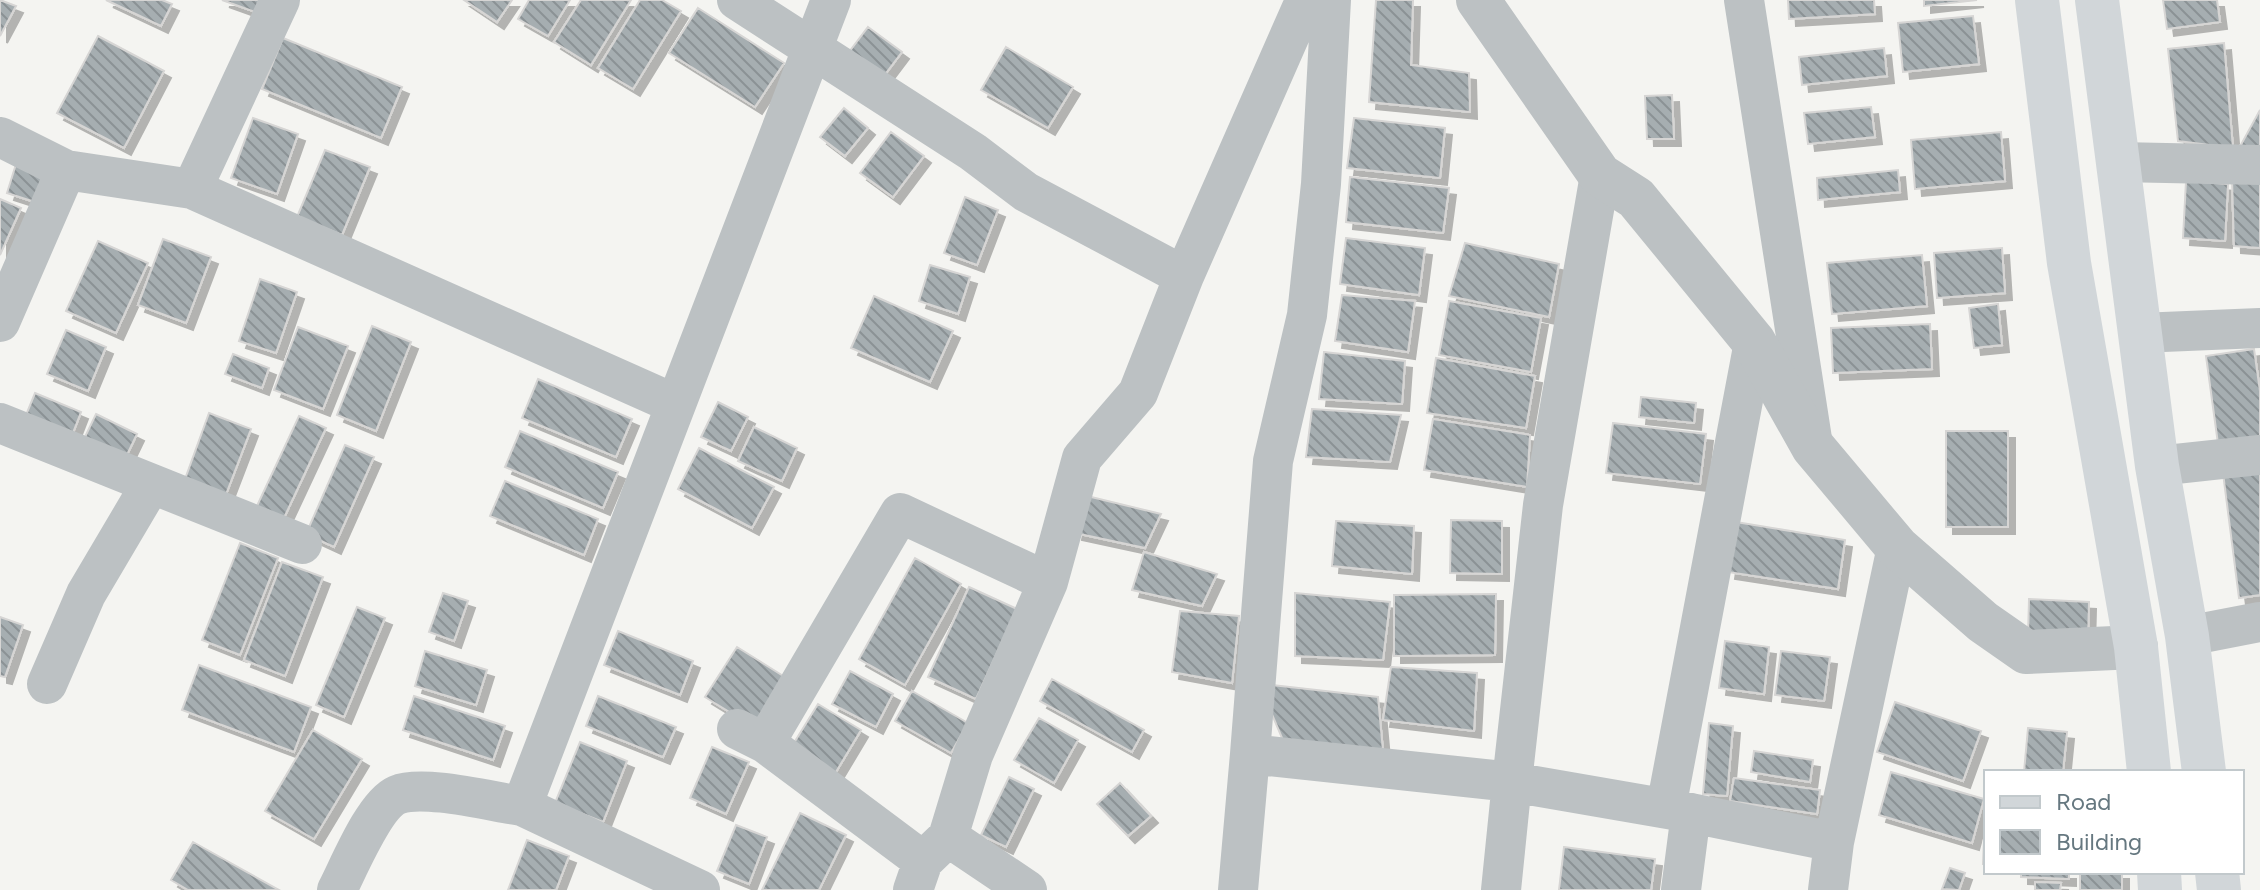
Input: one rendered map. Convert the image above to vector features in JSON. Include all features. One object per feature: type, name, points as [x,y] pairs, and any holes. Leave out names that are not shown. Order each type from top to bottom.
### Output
[{"type":"main road","points":[[2037,0],[2069,263],[2136,647],[2149,770]]},
{"type":"main road","points":[[2097,0],[2157,466],[2187,636],[2204,770]]},
{"type":"street","points":[[192,189],[280,0]]},
{"type":"street","points":[[737,0],[973,152],[1026,192],[1184,276]]},
{"type":"street","points":[[522,806],[831,0]]},
{"type":"street","points":[[1478,0],[1600,175],[1636,198],[1754,342],[1813,447],[1897,547],[1983,622],[2026,652],[2136,647]]},
{"type":"street","points":[[1744,0],[1813,447]]},
{"type":"street","points":[[928,863],[1048,582],[1082,458],[1138,393],[1184,276],[1306,2]]},
{"type":"street","points":[[1238,890],[1273,461],[1307,315],[1321,184],[1306,2]]},
{"type":"street","points":[[0,137],[66,170],[192,189],[675,404]]},
{"type":"street","points":[[2119,162],[2260,165]]},
{"type":"street","points":[[0,322],[66,170]]},
{"type":"street","points":[[1501,890],[1543,505],[1600,175]]},
{"type":"street","points":[[2139,333],[2260,328]]},
{"type":"street","points":[[1681,890],[1678,810],[1754,342]]},
{"type":"street","points":[[0,423],[302,544]]},
{"type":"street","points":[[2157,466],[2260,455]]},
{"type":"street","points":[[47,684],[86,594],[151,484]]},
{"type":"street","points":[[1027,890],[928,863],[751,736],[900,513],[1048,582]]},
{"type":"street","points":[[1828,890],[1834,842],[1897,547]]},
{"type":"street","points":[[2187,636],[2260,622]]},
{"type":"street","points":[[1250,754],[1512,782],[1678,810],[1834,842]]},
{"type":"street","points":[[337,890],[378,814],[396,795],[419,792],[522,806],[700,890]]},
{"type":"building","points":[[0,0],[16,6],[0,36]]},
{"type":"building","points":[[106,0],[162,0],[172,4],[161,26]]},
{"type":"building","points":[[222,0],[266,0],[261,14]]},
{"type":"building","points":[[464,0],[512,0],[497,22]]},
{"type":"building","points":[[529,0],[570,0],[548,36],[518,19]]},
{"type":"building","points":[[581,0],[631,0],[591,65],[554,42]]},
{"type":"building","points":[[640,0],[662,0],[681,11],[633,89],[598,68]]},
{"type":"building","points":[[1376,0],[1413,0],[1411,65],[1469,73],[1470,112],[1369,102]]},
{"type":"building","points":[[1788,0],[1874,0],[1875,14],[1789,19]]},
{"type":"building","points":[[1924,0],[1977,0],[1924,6]]},
{"type":"building","points":[[2163,0],[2217,0],[2220,22],[2167,29]]},
{"type":"building","points":[[698,8],[784,63],[755,107],[669,53]]},
{"type":"building","points":[[1973,16],[1979,64],[1903,72],[1898,23]]},
{"type":"building","points":[[868,27],[902,52],[877,85],[843,60]]},
{"type":"building","points":[[98,36],[164,71],[124,148],[57,113]]},
{"type":"building","points":[[283,38],[402,87],[381,138],[262,89]]},
{"type":"building","points":[[2224,43],[2233,148],[2178,141],[2168,49]]},
{"type":"building","points":[[1006,47],[1073,87],[1048,128],[981,90]]},
{"type":"building","points":[[1884,48],[1887,76],[1802,85],[1799,57]]},
{"type":"building","points":[[1672,95],[1674,139],[1647,139],[1645,96]]},
{"type":"building","points":[[1871,107],[1875,137],[1808,144],[1804,113]]},
{"type":"building","points":[[844,108],[868,128],[845,156],[820,137]]},
{"type":"building","points":[[2260,110],[2260,157],[2237,152]]},
{"type":"building","points":[[253,118],[298,134],[277,194],[231,178]]},
{"type":"building","points":[[1354,118],[1445,128],[1440,178],[1347,168]]},
{"type":"building","points":[[891,132],[924,156],[893,197],[860,173]]},
{"type":"building","points":[[2001,132],[2005,181],[1915,189],[1911,140]]},
{"type":"building","points":[[325,150],[370,167],[342,235],[297,217]]},
{"type":"building","points":[[16,164],[54,177],[44,205],[7,193]]},
{"type":"building","points":[[1898,170],[1900,192],[1818,200],[1817,178]]},
{"type":"building","points":[[1350,177],[1449,188],[1443,233],[1346,222]]},
{"type":"building","points":[[2232,178],[2260,180],[2260,248],[2234,246]]},
{"type":"building","points":[[2186,181],[2228,184],[2225,241],[2183,238]]},
{"type":"building","points":[[965,197],[998,210],[977,265],[944,253]]},
{"type":"building","points":[[0,199],[21,208],[0,255]]},
{"type":"building","points":[[1346,238],[1425,248],[1419,295],[1340,284]]},
{"type":"building","points":[[163,239],[211,257],[186,323],[138,305]]},
{"type":"building","points":[[98,241],[148,263],[116,333],[66,311]]},
{"type":"building","points":[[1465,243],[1559,264],[1549,317],[1449,296]]},
{"type":"building","points":[[2002,248],[2005,293],[1937,298],[1934,253]]},
{"type":"building","points":[[1922,255],[1927,306],[1832,314],[1827,263]]},
{"type":"building","points":[[930,265],[970,277],[958,314],[919,301]]},
{"type":"building","points":[[260,279],[297,292],[276,353],[239,341]]},
{"type":"building","points":[[1342,295],[1415,301],[1408,352],[1335,341]]},
{"type":"building","points":[[874,296],[953,331],[930,382],[851,348]]},
{"type":"building","points":[[1449,301],[1541,318],[1531,372],[1439,355]]},
{"type":"building","points":[[1998,304],[2002,345],[1974,348],[1969,308]]},
{"type":"building","points":[[1930,324],[1932,369],[1833,373],[1831,328]]},
{"type":"building","points":[[372,326],[411,342],[376,431],[337,415]]},
{"type":"building","points":[[298,327],[348,346],[323,409],[274,390]]},
{"type":"building","points":[[66,330],[106,347],[88,391],[47,374]]},
{"type":"building","points":[[2254,349],[2260,391],[2260,445],[2219,451],[2206,356]]},
{"type":"building","points":[[1324,352],[1405,361],[1402,404],[1319,399]]},
{"type":"building","points":[[233,354],[269,368],[262,388],[225,374]]},
{"type":"building","points":[[1436,358],[1535,376],[1526,428],[1427,413]]},
{"type":"building","points":[[538,379],[632,419],[616,457],[522,418]]},
{"type":"building","points":[[35,393],[81,412],[71,438],[24,420]]},
{"type":"building","points":[[1641,397],[1696,403],[1694,423],[1639,417]]},
{"type":"building","points":[[718,402],[748,417],[731,451],[701,437]]},
{"type":"building","points":[[1312,409],[1401,415],[1390,462],[1306,457]]},
{"type":"building","points":[[209,413],[251,429],[225,497],[184,482]]},
{"type":"building","points":[[96,414],[137,434],[125,459],[84,439]]},
{"type":"building","points":[[299,416],[326,428],[283,520],[256,508]]},
{"type":"building","points":[[1433,419],[1530,435],[1527,487],[1424,470]]},
{"type":"building","points":[[1613,423],[1706,434],[1700,484],[1606,473]]},
{"type":"building","points":[[754,427],[797,448],[782,481],[738,461]]},
{"type":"building","points":[[520,431],[618,472],[603,508],[505,467]]},
{"type":"building","points":[[1946,431],[2008,431],[2008,527],[1946,527]]},
{"type":"building","points":[[345,445],[374,457],[334,547],[306,534]]},
{"type":"building","points":[[699,448],[774,487],[752,528],[678,489]]},
{"type":"building","points":[[2260,468],[2260,595],[2239,598],[2223,473]]},
{"type":"building","points":[[505,481],[598,519],[584,555],[490,516]]},
{"type":"building","points":[[1083,495],[1161,514],[1145,548],[1075,533]]},
{"type":"building","points":[[1451,520],[1502,521],[1502,574],[1450,573]]},
{"type":"building","points":[[1336,521],[1414,526],[1412,574],[1332,566]]},
{"type":"building","points":[[1736,522],[1845,540],[1838,589],[1728,572]]},
{"type":"building","points":[[240,543],[278,558],[240,655],[202,640]]},
{"type":"building","points":[[1144,552],[1217,574],[1202,606],[1132,590]]},
{"type":"building","points":[[915,558],[961,584],[905,685],[859,659]]},
{"type":"building","points":[[282,562],[323,577],[285,676],[244,660]]},
{"type":"building","points":[[969,587],[1017,609],[976,699],[928,677]]},
{"type":"building","points":[[443,593],[468,601],[454,641],[429,632]]},
{"type":"building","points":[[1295,593],[1390,602],[1383,660],[1295,656]]},
{"type":"building","points":[[1496,594],[1495,655],[1394,656],[1394,595]]},
{"type":"building","points":[[2029,599],[2089,602],[2088,639],[2028,636]]},
{"type":"building","points":[[357,607],[385,618],[344,717],[316,705]]},
{"type":"building","points":[[1180,611],[1239,616],[1232,683],[1172,672]]},
{"type":"building","points":[[0,617],[23,625],[5,677],[0,676]]},
{"type":"building","points":[[618,631],[693,661],[680,695],[604,665]]},
{"type":"building","points":[[1725,641],[1769,647],[1764,694],[1719,688]]},
{"type":"building","points":[[737,647],[788,679],[757,729],[705,697]]},
{"type":"building","points":[[425,651],[487,670],[476,705],[415,686]]},
{"type":"building","points":[[1781,651],[1830,657],[1824,701],[1775,695]]},
{"type":"building","points":[[199,665],[311,707],[294,752],[182,710]]},
{"type":"building","points":[[1391,667],[1477,673],[1474,731],[1383,720]]},
{"type":"building","points":[[850,671],[893,694],[876,727],[832,704]]},
{"type":"building","points":[[1052,679],[1144,730],[1132,752],[1040,701]]},
{"type":"building","points":[[1272,685],[1378,697],[1383,751],[1285,745],[1268,705]]},
{"type":"building","points":[[912,691],[968,723],[951,753],[895,721]]},
{"type":"building","points":[[414,696],[505,726],[493,760],[403,730]]},
{"type":"building","points":[[598,696],[676,727],[663,757],[586,726]]},
{"type":"building","points":[[1895,702],[1981,731],[1963,781],[1877,752]]},
{"type":"building","points":[[818,704],[861,730],[833,777],[789,751]]},
{"type":"building","points":[[1039,718],[1078,740],[1054,783],[1014,760]]},
{"type":"building","points":[[1709,723],[1733,726],[1727,796],[1703,794]]},
{"type":"building","points":[[2028,728],[2067,732],[2063,770],[2024,770]]},
{"type":"building","points":[[313,730],[362,759],[314,839],[265,811]]},
{"type":"building","points":[[580,742],[627,761],[603,822],[555,803]]},
{"type":"building","points":[[712,747],[749,762],[726,814],[690,798]]},
{"type":"building","points":[[1754,751],[1813,760],[1810,782],[1751,772]]},
{"type":"building","points":[[1891,772],[1984,799],[1972,843],[1879,815]]},
{"type":"building","points":[[1009,777],[1034,789],[1006,847],[981,835]]},
{"type":"building","points":[[1734,778],[1820,790],[1817,814],[1730,801]]},
{"type":"building","points":[[1120,783],[1151,816],[1128,836],[1097,804]]},
{"type":"building","points":[[800,813],[846,835],[819,890],[762,890]]},
{"type":"building","points":[[736,825],[767,837],[749,884],[717,871]]},
{"type":"building","points":[[527,840],[569,856],[556,890],[508,890]]},
{"type":"building","points":[[193,842],[279,890],[188,890],[171,880]]},
{"type":"building","points":[[1564,847],[1655,859],[1651,890],[1559,890]]},
{"type":"building","points":[[1950,868],[1965,873],[1959,890],[1942,889]]},
{"type":"building","points":[[2021,874],[2069,874],[2069,879],[2021,877]]},
{"type":"building","points":[[2080,874],[2122,874],[2122,890],[2080,890]]},
{"type":"building","points":[[2035,882],[2061,883],[2060,890],[2035,890]]}]
